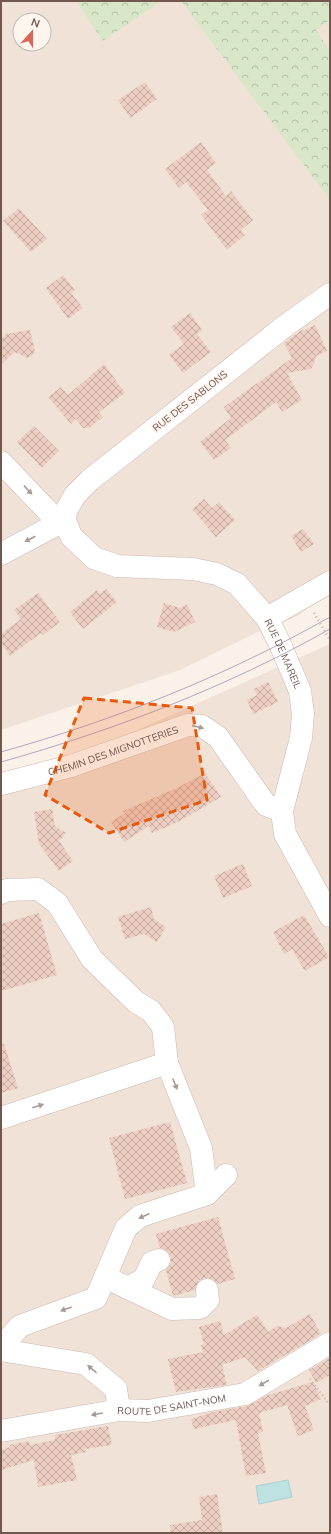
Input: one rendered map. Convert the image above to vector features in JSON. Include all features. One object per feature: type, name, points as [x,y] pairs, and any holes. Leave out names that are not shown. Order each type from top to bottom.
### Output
[{"type":"street","name":"RUE DES SABLONS","points":[[62,522],[75,495],[90,480],[285,326],[330,294]]},
{"type":"street","name":"RUE DE MAREIL","points":[[1,462],[62,522],[72,536],[94,558],[117,566],[193,569],[217,574],[237,584],[267,618],[300,691],[303,714],[301,738],[282,811],[285,834],[323,891],[330,916]]},
{"type":"street","points":[[1,554],[62,522]]},
{"type":"street","points":[[267,618],[330,582]]},
{"type":"street","name":"CHEMIN DES MIGNOTTERIES","points":[[1,784],[71,766],[188,725],[195,725],[202,726],[218,737],[266,805],[282,811]]},
{"type":"street","points":[[1,893],[6,890],[38,889],[57,903],[92,959],[136,1002],[151,1011],[163,1027],[167,1063],[201,1148],[207,1194]]},
{"type":"street","points":[[1,1118],[167,1063]]},
{"type":"street","points":[[1,1347],[20,1326],[96,1298],[126,1228],[140,1216],[165,1200],[207,1194],[226,1175]]},
{"type":"street","points":[[128,1288],[144,1279],[152,1262],[158,1260]]},
{"type":"street","points":[[105,1277],[172,1309],[200,1308],[208,1300],[207,1290]]},
{"type":"street","name":"ROUTE DE SAINT-NOM","points":[[1,1431],[119,1410],[148,1411],[245,1394],[330,1343]]},
{"type":"street","points":[[1,1350],[86,1364],[116,1389],[119,1410]]},
{"type":"path","points":[[306,596],[330,640]]},
{"type":"path","points":[[297,1363],[330,1405]]},
{"type":"highlighted area","points":[[84,698],[192,708],[207,800],[109,833],[45,795]]},
{"type":"shaded area","points":[[1,1],[330,1],[330,576],[300,615],[258,632],[180,670],[1,730]]},
{"type":"shaded area","points":[[330,644],[330,1533],[1,1533],[1,778],[66,762]]},
{"type":"green space","points":[[76,1],[161,1],[103,41]]},
{"type":"green space","points":[[181,1],[330,1],[330,20],[316,30],[330,51],[330,200]]},
{"type":"water","points":[[288,1480],[292,1497],[259,1504],[256,1486]]},
{"type":"building","points":[[145,82],[157,99],[130,118],[118,100]]},
{"type":"building","points":[[201,142],[216,163],[207,170],[226,196],[231,191],[253,220],[241,230],[245,235],[227,250],[201,215],[208,210],[186,182],[179,188],[165,169]]},
{"type":"building","points":[[19,208],[47,239],[31,252],[3,221]]},
{"type":"building","points":[[63,275],[75,290],[71,293],[83,308],[68,319],[46,288]]},
{"type":"building","points":[[190,313],[202,330],[197,334],[211,352],[183,373],[169,355],[184,344],[171,327]]},
{"type":"building","points":[[315,325],[327,351],[316,356],[311,369],[287,373],[302,400],[282,412],[276,402],[225,440],[231,448],[214,460],[200,442],[231,418],[224,407],[292,358],[284,343],[303,329],[303,331]]},
{"type":"building","points":[[30,330],[35,351],[32,356],[27,358],[15,352],[1,364],[1,339],[6,334]]},
{"type":"building","points":[[104,364],[125,393],[99,412],[103,417],[89,428],[83,428],[76,419],[71,424],[48,397],[61,387],[68,395]]},
{"type":"building","points":[[34,426],[59,451],[42,468],[17,442]]},
{"type":"building","points":[[204,499],[212,508],[219,502],[235,520],[216,537],[192,509]]},
{"type":"building","points":[[303,529],[314,544],[301,552],[291,536]]},
{"type":"building","points":[[106,589],[117,602],[83,629],[70,612],[97,590],[100,594]]},
{"type":"building","points":[[38,593],[60,622],[43,635],[41,633],[10,656],[1,643],[1,634],[21,619],[14,610]]},
{"type":"building","points":[[164,603],[180,608],[187,604],[195,622],[174,632],[157,627]]},
{"type":"building","points":[[268,682],[278,702],[253,714],[247,700],[257,695],[254,689]]},
{"type":"building","points":[[205,773],[221,797],[178,822],[152,833],[149,826],[124,842],[111,822],[125,813],[123,811],[177,788]]},
{"type":"building","points":[[52,809],[55,826],[66,833],[59,841],[73,861],[59,871],[39,844],[34,812]]},
{"type":"building","points":[[243,864],[252,886],[223,898],[214,876]]},
{"type":"building","points":[[151,907],[154,919],[166,927],[157,942],[144,934],[125,939],[118,917]]},
{"type":"building","points":[[39,913],[57,975],[1,991],[1,924]]},
{"type":"building","points":[[304,915],[329,957],[305,971],[292,949],[284,954],[273,932]]},
{"type":"building","points":[[4,1044],[18,1088],[1,1093],[1,1045]]},
{"type":"building","points":[[170,1122],[187,1183],[125,1199],[109,1138]]},
{"type":"building","points":[[218,1217],[235,1279],[218,1284],[212,1279],[205,1278],[199,1280],[195,1290],[173,1296],[166,1270],[171,1263],[171,1257],[167,1251],[160,1248],[156,1234]]},
{"type":"building","points":[[310,1314],[321,1334],[258,1371],[245,1357],[222,1365],[227,1385],[176,1392],[168,1359],[203,1352],[201,1345],[204,1344],[199,1327],[220,1321],[224,1335],[257,1315],[268,1332],[277,1326],[286,1328]]},
{"type":"building","points":[[330,1358],[330,1375],[316,1383],[309,1370]]},
{"type":"building","points":[[313,1382],[321,1399],[305,1406],[314,1430],[298,1436],[287,1405],[259,1413],[263,1432],[258,1433],[266,1473],[246,1476],[236,1420],[194,1429],[191,1419],[213,1412],[247,1406],[265,1396]]},
{"type":"building","points":[[108,1426],[112,1445],[85,1449],[86,1452],[71,1455],[77,1480],[38,1487],[34,1460],[1,1470],[1,1450],[10,1447],[10,1445],[29,1441],[30,1445],[55,1440],[55,1435]]},
{"type":"building","points":[[217,1494],[223,1533],[171,1533],[170,1525],[202,1520],[199,1497]]},
{"type":"tram line","points":[[1,752],[86,726],[169,695],[251,658],[330,617]]},
{"type":"tram line","points":[[1,762],[86,736],[170,705],[251,670],[330,629]]}]
